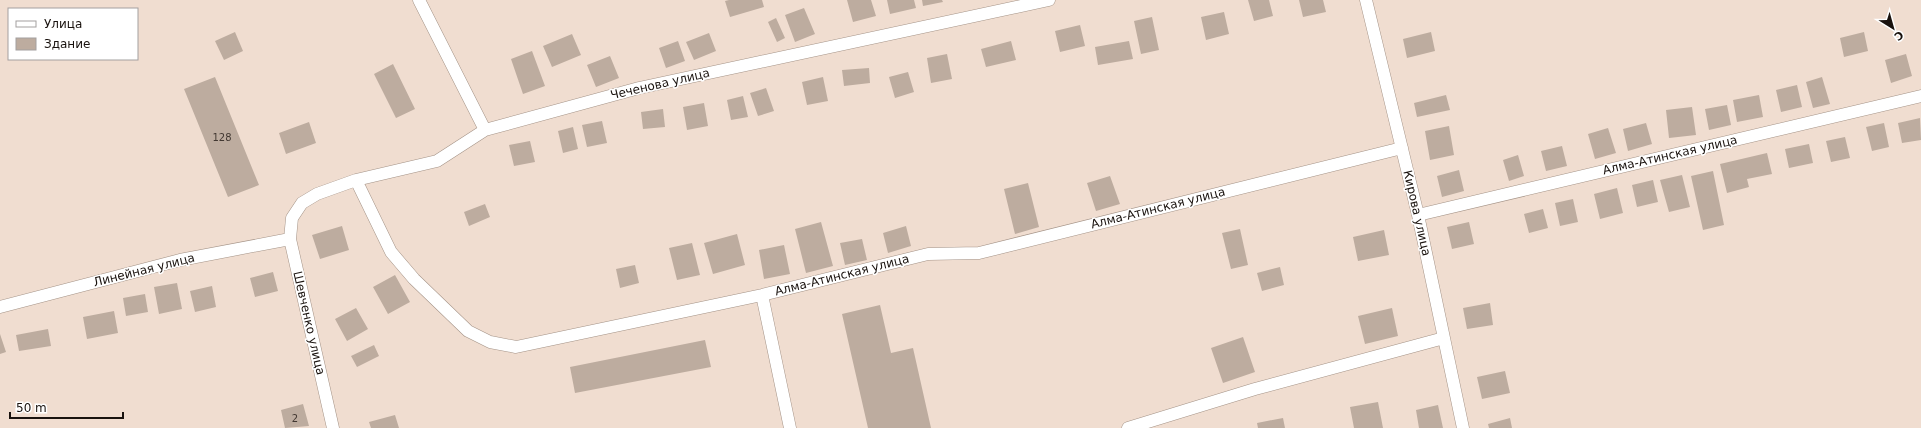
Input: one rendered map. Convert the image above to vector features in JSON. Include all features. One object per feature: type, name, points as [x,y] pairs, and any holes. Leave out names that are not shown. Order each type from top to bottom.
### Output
[{"type":"street","points":[[419,0],[485,130]]},
{"type":"street","name":"Чеченова улица","points":[[292,218],[302,203],[317,194],[356,180],[437,161],[485,130],[639,88],[1049,0]]},
{"type":"street","name":"Кирова улица","points":[[1366,0],[1418,215],[1463,428]]},
{"type":"street","name":"Алма-Атинская улица","points":[[1418,215],[1921,96]]},
{"type":"street","name":"Алма-Атинская улица","points":[[356,180],[391,252],[414,279],[468,331],[490,342],[516,347],[762,295],[928,254],[979,253],[1402,148]]},
{"type":"street","name":"Шевченко улица","points":[[292,218],[290,239],[333,428]]},
{"type":"street","name":"Линейная улица","points":[[0,307],[180,260],[290,239]]},
{"type":"street","points":[[762,295],[790,428]]},
{"type":"street","points":[[1128,428],[1255,389],[1444,338]]},
{"type":"building","points":[[762,0],[764,7],[730,17],[725,1]]},
{"type":"building","points":[[847,0],[871,0],[876,16],[853,22]]},
{"type":"building","points":[[887,0],[914,0],[916,8],[890,14]]},
{"type":"building","points":[[922,0],[942,0],[943,2],[923,6]]},
{"type":"building","points":[[1248,0],[1269,0],[1273,16],[1254,21]]},
{"type":"building","points":[[1299,0],[1323,0],[1326,12],[1303,17]]},
{"type":"building","points":[[804,8],[815,34],[795,42],[785,15]]},
{"type":"building","points":[[1224,12],[1229,34],[1206,40],[1201,17]]},
{"type":"building","points":[[1152,17],[1159,50],[1141,54],[1134,21]]},
{"type":"building","points":[[776,18],[785,38],[777,42],[768,22]]},
{"type":"building","points":[[1080,25],[1085,46],[1060,52],[1055,31]]},
{"type":"building","points":[[235,32],[243,51],[224,60],[215,41]]},
{"type":"building","points":[[1431,32],[1435,51],[1407,58],[1403,39]]},
{"type":"building","points":[[1864,32],[1868,51],[1844,57],[1840,38]]},
{"type":"building","points":[[709,33],[716,51],[694,60],[686,42]]},
{"type":"building","points":[[572,34],[581,55],[552,67],[543,46]]},
{"type":"building","points":[[678,41],[685,61],[666,68],[659,48]]},
{"type":"building","points":[[1011,41],[1016,60],[986,67],[981,49]]},
{"type":"building","points":[[1129,41],[1133,59],[1098,65],[1095,47]]},
{"type":"building","points":[[532,51],[545,86],[523,94],[511,59]]},
{"type":"building","points":[[947,54],[952,79],[931,83],[927,58]]},
{"type":"building","points":[[1906,54],[1912,76],[1891,83],[1885,60]]},
{"type":"building","points":[[610,56],[619,78],[596,87],[587,65]]},
{"type":"building","points":[[393,64],[415,109],[396,118],[374,74]]},
{"type":"building","points":[[869,68],[870,83],[844,86],[842,70]]},
{"type":"building","points":[[908,72],[914,92],[895,98],[889,77]]},
{"type":"building","points":[[215,77],[259,185],[228,197],[184,89]]},
{"type":"building","points":[[823,77],[828,101],[807,105],[802,82]]},
{"type":"building","points":[[1822,77],[1830,104],[1813,108],[1806,82]]},
{"type":"building","points":[[1797,85],[1802,107],[1781,112],[1776,90]]},
{"type":"building","points":[[766,88],[774,111],[758,116],[750,93]]},
{"type":"building","points":[[1446,95],[1450,110],[1417,117],[1414,103]]},
{"type":"building","points":[[1759,95],[1763,117],[1737,122],[1733,100]]},
{"type":"building","points":[[743,96],[748,117],[731,120],[727,100]]},
{"type":"building","points":[[704,103],[708,126],[687,130],[683,107]]},
{"type":"building","points":[[1727,105],[1731,125],[1709,130],[1705,109]]},
{"type":"building","points":[[1692,107],[1696,135],[1669,138],[1666,110]]},
{"type":"building","points":[[663,109],[665,127],[643,129],[641,112]]},
{"type":"building","points":[[1920,118],[1921,140],[1902,143],[1898,123]]},
{"type":"building","points":[[602,121],[607,143],[587,147],[582,125]]},
{"type":"building","points":[[309,122],[316,143],[286,154],[279,133]]},
{"type":"building","points":[[1646,123],[1652,144],[1628,151],[1623,129]]},
{"type":"building","points":[[1884,123],[1889,147],[1872,151],[1866,127]]},
{"type":"building","points":[[1449,126],[1454,155],[1430,160],[1425,131]]},
{"type":"building","points":[[573,127],[578,149],[563,153],[558,131]]},
{"type":"building","points":[[1608,128],[1616,153],[1595,159],[1588,134]]},
{"type":"building","points":[[1845,137],[1850,158],[1831,162],[1826,141]]},
{"type":"building","points":[[530,141],[535,162],[514,166],[509,145]]},
{"type":"building","points":[[1809,144],[1813,163],[1789,168],[1785,149]]},
{"type":"building","points":[[1562,146],[1567,166],[1546,171],[1541,151]]},
{"type":"building","points":[[1767,153],[1772,174],[1747,179],[1749,187],[1727,193],[1720,164]]},
{"type":"building","points":[[1518,155],[1524,176],[1509,181],[1503,160]]},
{"type":"building","points":[[1459,170],[1464,191],[1442,197],[1437,176]]},
{"type":"building","points":[[1713,171],[1724,225],[1703,230],[1691,176]]},
{"type":"building","points":[[1682,175],[1690,207],[1669,212],[1660,180]]},
{"type":"building","points":[[1110,176],[1120,204],[1096,211],[1087,183]]},
{"type":"building","points":[[1653,180],[1658,202],[1637,207],[1632,185]]},
{"type":"building","points":[[1028,183],[1039,227],[1015,234],[1004,189]]},
{"type":"building","points":[[1617,188],[1623,213],[1600,219],[1594,194]]},
{"type":"building","points":[[1573,199],[1578,222],[1560,226],[1555,203]]},
{"type":"building","points":[[485,204],[490,217],[469,226],[464,212]]},
{"type":"building","points":[[1543,209],[1548,228],[1529,233],[1524,214]]},
{"type":"building","points":[[821,222],[833,266],[806,273],[795,229]]},
{"type":"building","points":[[1469,222],[1474,244],[1452,249],[1447,227]]},
{"type":"building","points":[[342,226],[349,250],[320,259],[312,235]]},
{"type":"building","points":[[906,226],[911,246],[888,253],[883,233]]},
{"type":"building","points":[[1240,229],[1248,265],[1231,269],[1222,233]]},
{"type":"building","points":[[1384,230],[1389,255],[1358,261],[1353,237]]},
{"type":"building","points":[[737,234],[745,265],[713,274],[704,243]]},
{"type":"building","points":[[862,239],[867,260],[845,265],[840,243]]},
{"type":"building","points":[[692,243],[700,275],[677,280],[669,248]]},
{"type":"building","points":[[784,245],[790,274],[764,279],[759,250]]},
{"type":"building","points":[[635,265],[639,283],[620,288],[616,269]]},
{"type":"building","points":[[1280,267],[1284,285],[1262,291],[1257,273]]},
{"type":"building","points":[[273,272],[278,291],[255,297],[250,278]]},
{"type":"building","points":[[395,275],[410,302],[388,314],[373,287]]},
{"type":"building","points":[[177,283],[182,309],[159,314],[154,287]]},
{"type":"building","points":[[212,286],[216,307],[195,312],[190,291]]},
{"type":"building","points":[[145,294],[148,312],[126,316],[123,298]]},
{"type":"building","points":[[1490,303],[1493,325],[1467,329],[1463,308]]},
{"type":"building","points":[[880,305],[891,353],[913,348],[931,428],[868,428],[842,314]]},
{"type":"building","points":[[356,308],[368,329],[347,341],[335,319]]},
{"type":"building","points":[[1392,308],[1398,336],[1365,344],[1358,316]]},
{"type":"building","points":[[114,311],[118,333],[87,339],[83,317]]},
{"type":"building","points":[[48,329],[51,346],[19,351],[16,335]]},
{"type":"building","points":[[0,334],[6,352],[0,354]]},
{"type":"building","points":[[1243,337],[1255,372],[1223,383],[1211,348]]},
{"type":"building","points":[[705,340],[711,367],[575,393],[570,367]]},
{"type":"building","points":[[374,345],[379,356],[357,367],[351,356]]},
{"type":"building","points":[[1505,371],[1510,393],[1482,399],[1477,377]]},
{"type":"building","points":[[1378,402],[1383,428],[1354,428],[1350,407]]},
{"type":"building","points":[[303,404],[309,426],[285,428],[281,410]]},
{"type":"building","points":[[1438,405],[1443,428],[1419,428],[1416,410]]},
{"type":"building","points":[[395,415],[399,428],[371,428],[369,422]]},
{"type":"building","points":[[1283,418],[1285,428],[1258,428],[1257,423]]},
{"type":"building","points":[[1510,418],[1512,428],[1489,428],[1488,424]]}]
